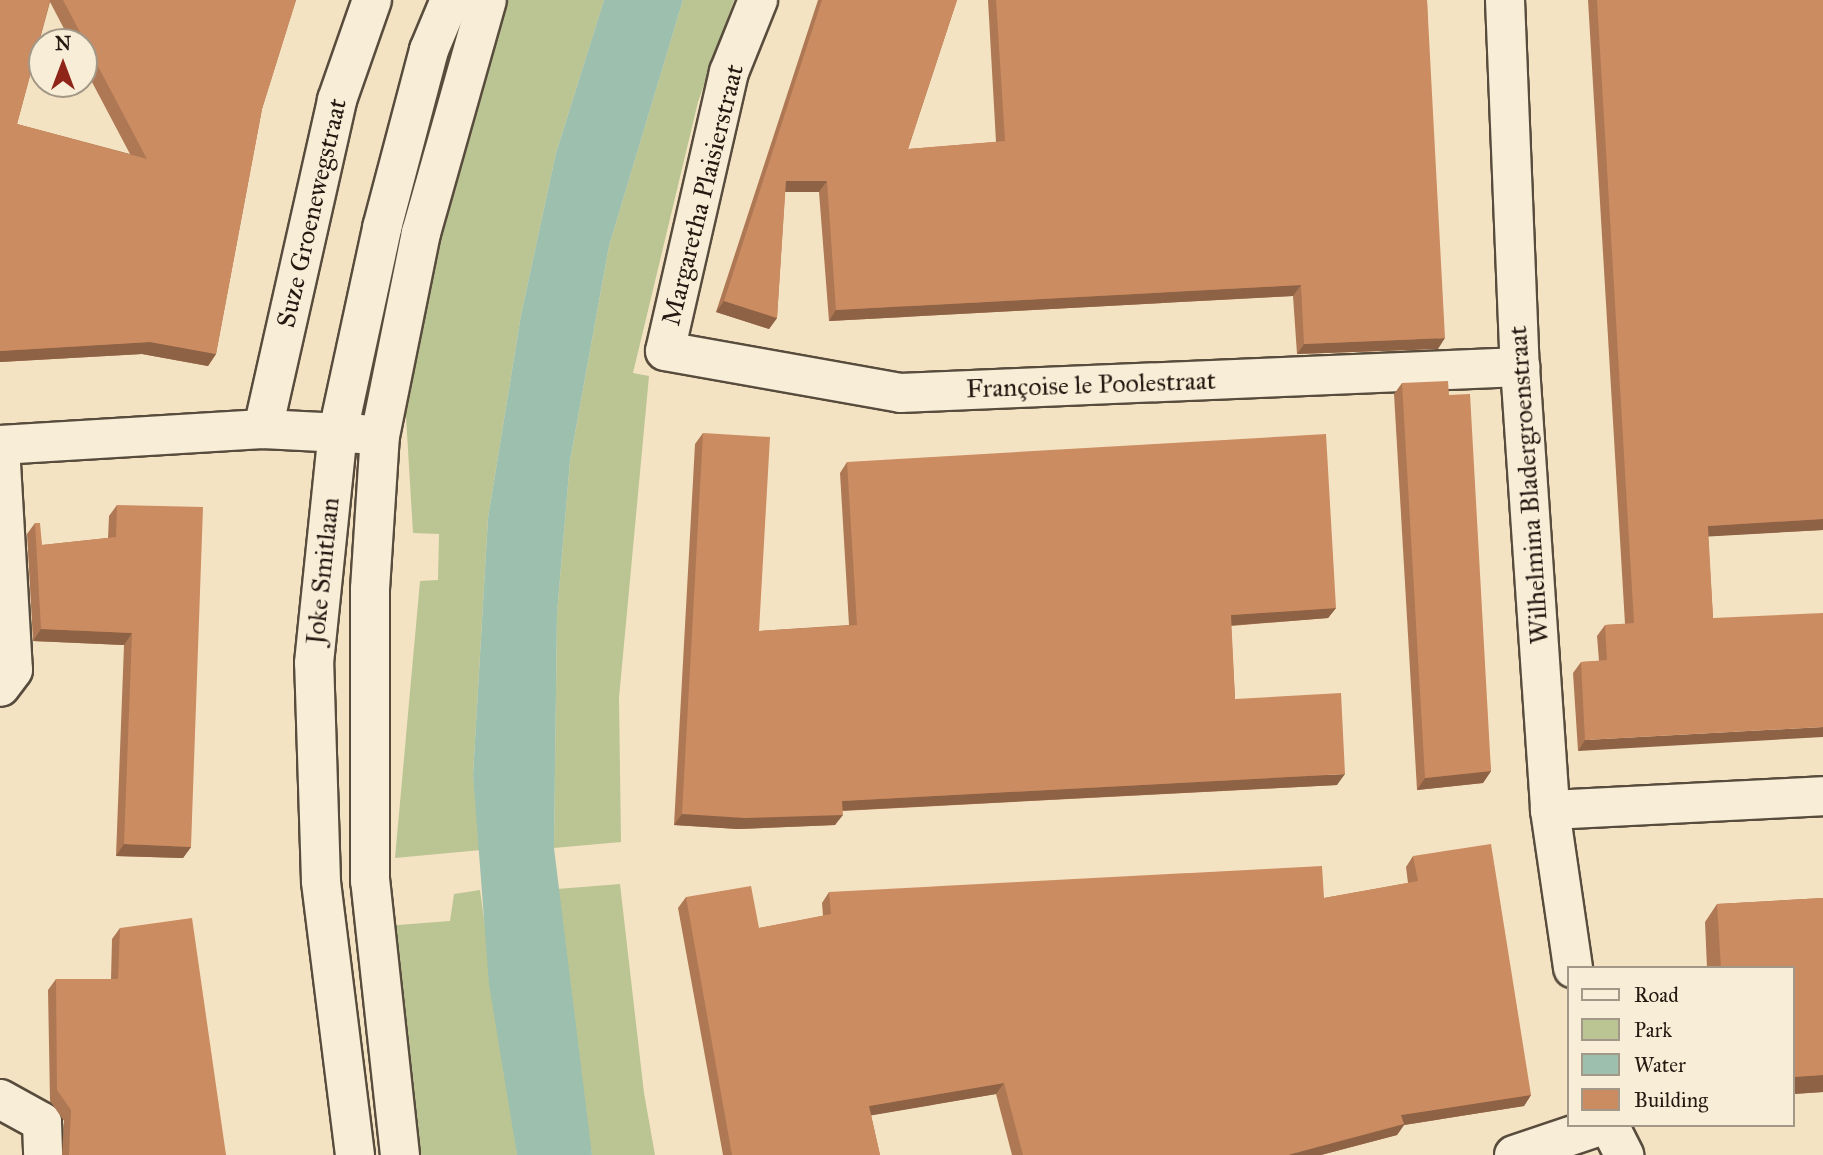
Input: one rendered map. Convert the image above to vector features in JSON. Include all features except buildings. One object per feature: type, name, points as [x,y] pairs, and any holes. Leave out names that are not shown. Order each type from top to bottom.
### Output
[{"type":"street","name":"Suze Groenewegstraat","points":[[263,429],[337,100],[372,0]]},
{"type":"street","name":"Joke Smitlaan","points":[[355,1155],[321,881],[314,663],[338,432],[382,228],[429,50],[450,0]]},
{"type":"street","name":"Joke Smitlaan","points":[[400,1155],[370,881],[370,589],[380,436],[421,233],[487,0]]},
{"type":"street","name":"Margaretha Plaisierstraat","points":[[665,351],[729,72],[758,0]]},
{"type":"street","name":"Wilhelmina Bladergroenstraat","points":[[1505,0],[1520,367],[1550,810],[1573,966]]},
{"type":"street","name":"Françoise le Poolestraat","points":[[665,351],[900,393],[1520,367]]},
{"type":"street","points":[[0,687],[13,670],[0,445],[263,429],[380,436]]},
{"type":"street","points":[[1550,810],[1823,796]]},
{"type":"street","points":[[0,1099],[42,1122],[43,1155]]},
{"type":"street","points":[[1514,1155],[1598,1127]]},
{"type":"street","points":[[1610,1127],[1624,1155]]},
{"type":"green space","points":[[500,0],[604,0],[556,153],[521,315],[488,518],[473,775],[481,850],[395,858],[420,581],[438,580],[439,534],[413,533],[405,400],[430,255]]},
{"type":"green space","points":[[683,0],[734,0],[698,102],[633,373],[649,376],[619,698],[621,842],[554,848],[557,614],[570,461],[609,246]]},
{"type":"green space","points":[[620,884],[644,1093],[655,1155],[592,1155],[573,1043],[557,889]]},
{"type":"green space","points":[[480,890],[517,1155],[417,1155],[385,926],[450,921],[454,894]]},
{"type":"water","points":[[604,0],[683,0],[609,246],[570,461],[557,614],[554,848],[592,1155],[517,1155],[489,984],[473,775],[488,518],[521,315],[556,153]]}]
